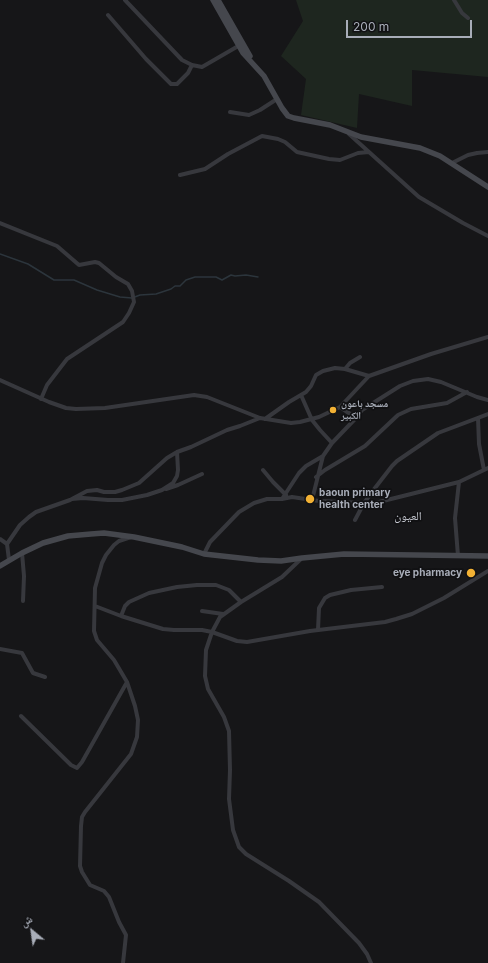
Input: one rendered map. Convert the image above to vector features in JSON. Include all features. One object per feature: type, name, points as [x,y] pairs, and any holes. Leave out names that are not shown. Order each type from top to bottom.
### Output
[{"type":"street","points":[[125,0],[182,60],[192,65],[202,67],[241,45]]},
{"type":"street","points":[[213,0],[254,65],[264,76],[288,116],[330,125],[349,134],[361,137],[420,148],[452,163],[488,188]]},
{"type":"street","points":[[218,0],[241,45]]},
{"type":"street","points":[[454,0],[462,13],[468,18]]},
{"type":"street","points":[[108,15],[146,59],[171,84],[177,84],[192,65]]},
{"type":"street","points":[[230,112],[249,115],[277,99]]},
{"type":"street","points":[[349,134],[419,197],[488,236]]},
{"type":"street","points":[[180,174],[205,169],[228,154],[262,136],[285,142],[297,152],[329,159],[340,160],[358,153],[370,152]]},
{"type":"street","points":[[452,163],[473,154],[488,152]]},
{"type":"street","points":[[0,223],[58,246],[78,265],[95,262],[98,263],[128,284],[132,291],[134,302],[122,322],[67,359],[47,384],[41,399]]},
{"type":"street","points":[[0,380],[41,399],[66,408],[106,408],[194,395],[208,397],[262,418],[300,422],[312,420],[328,414],[340,407],[369,376],[432,354],[488,337]]},
{"type":"street","points":[[345,369],[350,363],[360,357]]},
{"type":"street","points":[[9,560],[7,544],[20,525],[36,512],[70,500],[87,491],[97,490],[115,492],[139,483],[166,458],[227,430],[262,418],[310,389],[318,374],[330,369],[345,369],[369,376]]},
{"type":"street","points":[[282,499],[299,473],[306,466],[322,456],[362,410],[400,386],[418,380],[428,379],[488,400]]},
{"type":"street","points":[[316,477],[365,446],[398,415],[410,409],[447,403],[467,392]]},
{"type":"street","points":[[301,395],[312,420],[332,443]]},
{"type":"street","points":[[340,407],[356,418]]},
{"type":"street","points":[[355,520],[364,503],[392,466],[438,433],[488,414]]},
{"type":"street","points":[[204,554],[210,542],[239,512],[254,503],[267,499],[292,497],[319,501],[364,503],[391,499],[459,482],[486,469],[478,444],[478,418]]},
{"type":"street","points":[[162,490],[173,483],[177,476],[177,452]]},
{"type":"street","points":[[312,500],[322,456]]},
{"type":"street","points":[[263,470],[286,495]]},
{"type":"street","points":[[70,500],[83,498],[122,500],[147,495],[178,486],[202,474]]},
{"type":"street","points":[[458,556],[455,518],[459,482]]},
{"type":"street","points":[[0,566],[22,553],[55,539],[74,535],[104,533],[134,537],[182,547],[204,554],[238,559],[281,561],[344,554],[488,556]]},
{"type":"street","points":[[123,963],[126,935],[109,897],[104,891],[90,885],[80,866],[81,826],[82,817],[124,764],[134,746],[137,737],[138,720],[127,682],[114,660],[95,636],[94,631],[96,585],[100,569],[111,548],[119,541],[134,537]]},
{"type":"street","points":[[0,539],[7,544]]},
{"type":"street","points":[[22,553],[24,576],[23,601]]},
{"type":"street","points":[[302,558],[282,576],[222,614],[212,632],[206,650],[205,676],[207,686],[224,717],[229,732],[230,809],[233,830],[239,847],[246,854],[319,902],[359,943],[367,954],[371,963]]},
{"type":"street","points":[[95,606],[163,629],[202,630],[246,642],[318,630],[369,625],[396,619],[412,614],[444,598],[488,571]]},
{"type":"street","points":[[121,616],[125,606],[129,602],[149,593],[177,587],[216,585],[229,590],[241,602]]},
{"type":"street","points":[[318,630],[319,608],[325,598],[330,595],[351,590],[382,587]]},
{"type":"street","points":[[202,611],[222,614]]},
{"type":"street","points":[[0,649],[22,653],[33,673],[46,677]]},
{"type":"street","points":[[21,716],[71,765],[77,768],[82,762],[127,682]]},
{"type":"shaded area","points":[[296,0],[488,0],[488,77],[412,70],[412,106],[359,94],[357,128],[301,115],[306,79],[281,56],[303,21]]},
{"type":"waterway","points":[[0,254],[28,264],[54,280],[74,280],[97,290],[120,297],[132,298],[140,295],[156,294],[171,289],[175,286],[180,286],[186,280],[195,277],[216,277],[222,280],[231,275],[258,277]]},
{"type":"place","name":"مسجد باعون الكبير","points":[[333,410]]},
{"type":"place","name":"baoun primary health center","points":[[310,499]]},
{"type":"place","name":"eye pharmacy","points":[[471,573]]},
{"type":"district","name":"العيون","points":[[408,516]]}]
